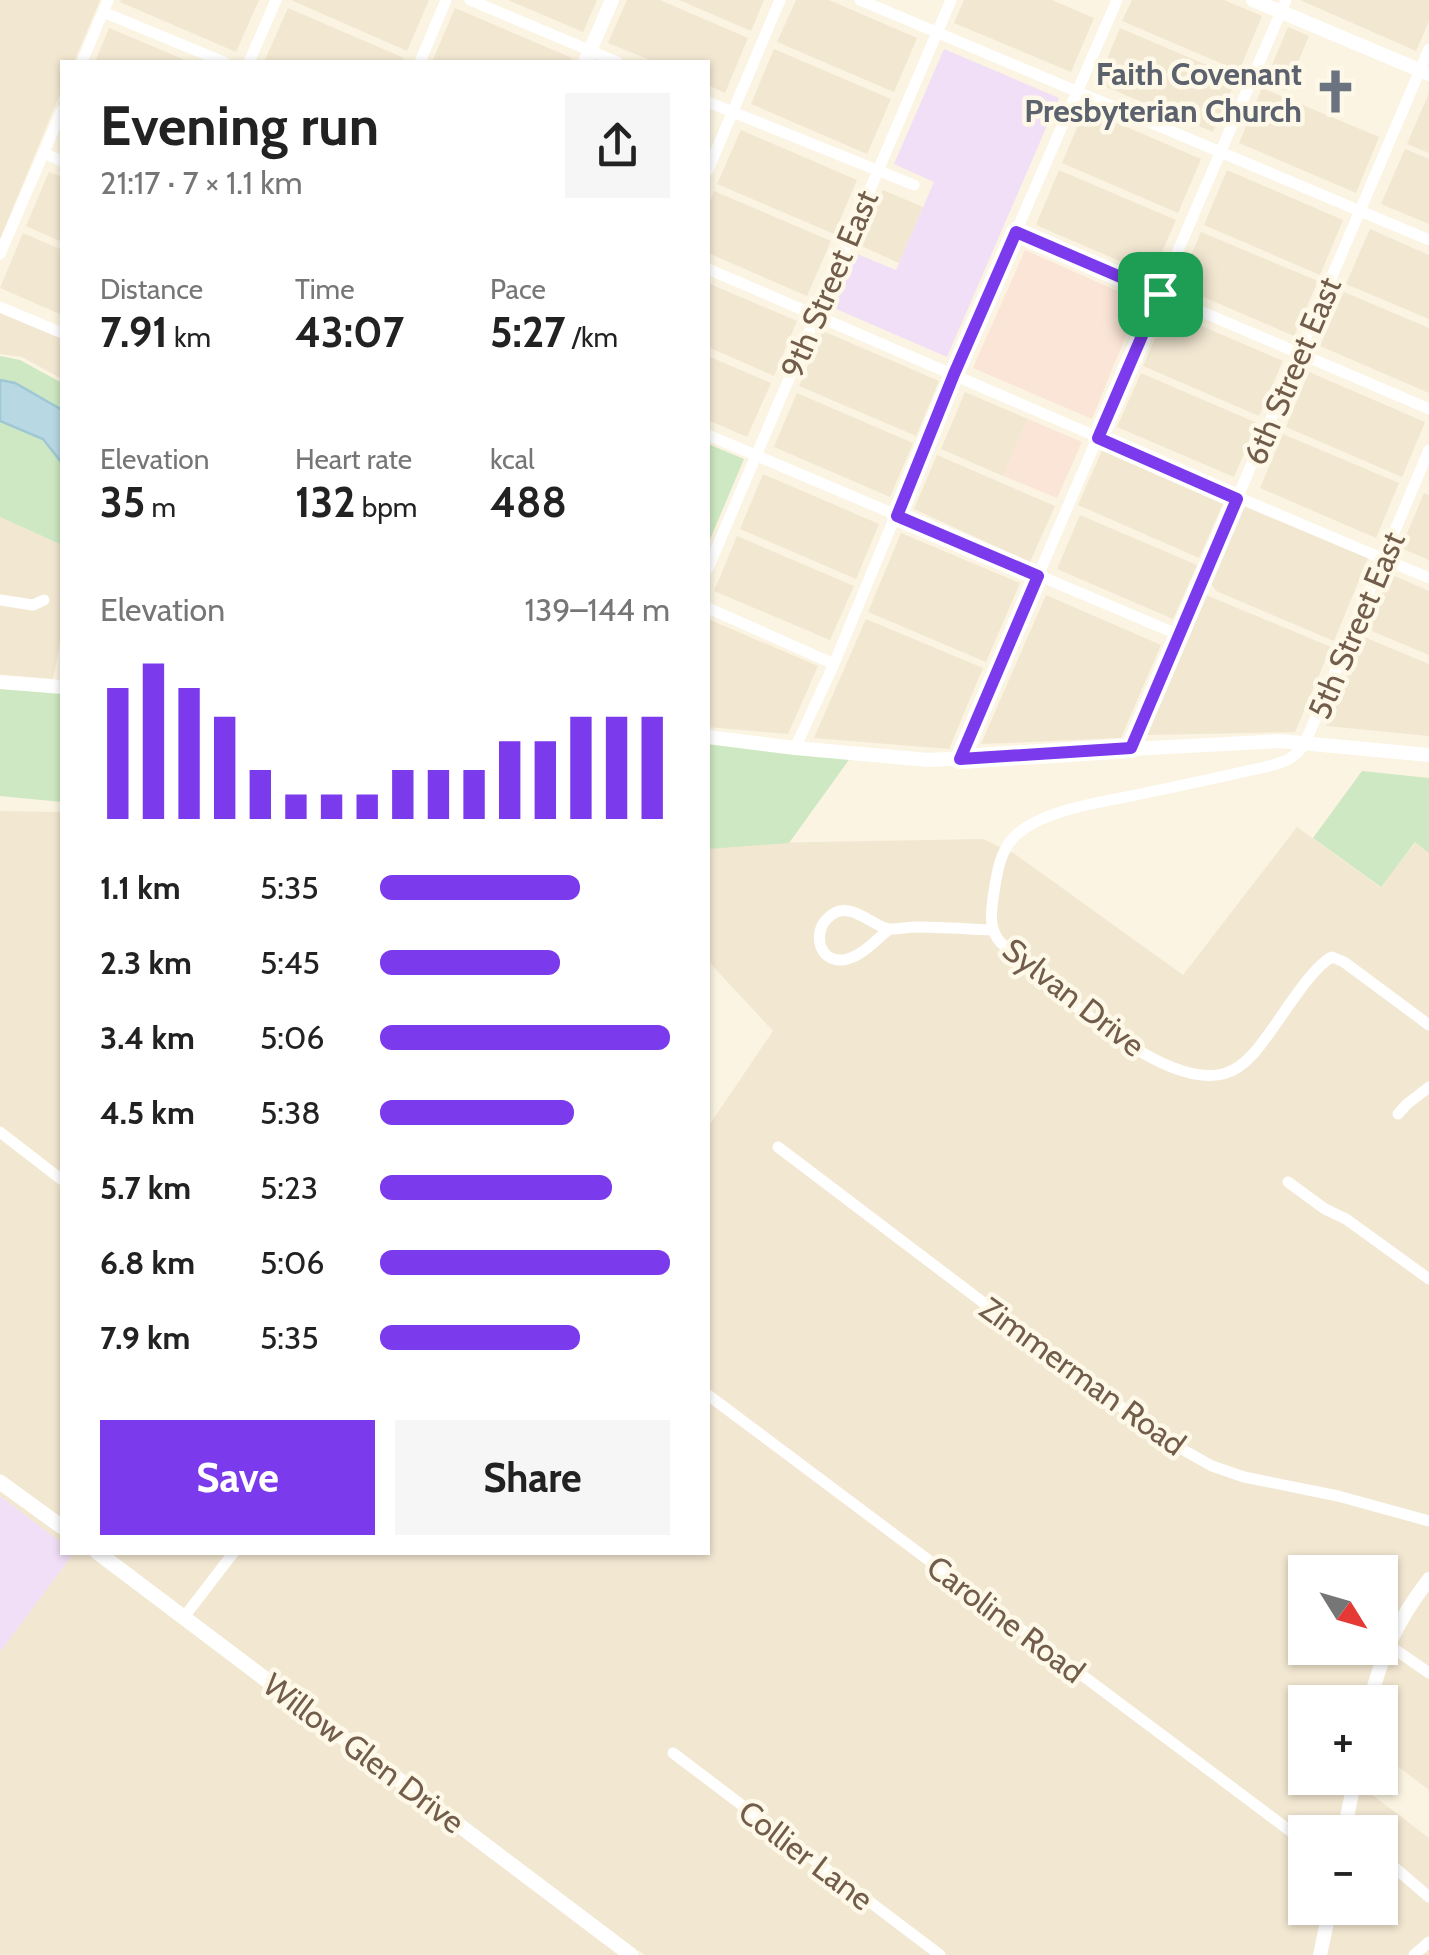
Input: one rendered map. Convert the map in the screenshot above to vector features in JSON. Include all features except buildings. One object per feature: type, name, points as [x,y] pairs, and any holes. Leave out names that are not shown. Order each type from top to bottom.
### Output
[{"type":"main road","points":[[0,1482],[60,1526]]},
{"type":"main road","name":"Willow Glen Drive","points":[[100,1555],[631,1955]]},
{"type":"street","points":[[250,60],[276,0]]},
{"type":"street","points":[[421,60],[446,0]]},
{"type":"street","points":[[470,0],[588,57],[612,0]]},
{"type":"street","points":[[710,165],[780,0]]},
{"type":"street","points":[[860,0],[1429,240]]},
{"type":"street","name":"9th Street East","points":[[710,563],[951,0]]},
{"type":"street","points":[[795,748],[1117,0]]},
{"type":"street","points":[[1253,0],[1284,6],[1424,72]]},
{"type":"street","points":[[83,60],[106,6],[220,60]]},
{"type":"street","points":[[960,759],[1284,6]]},
{"type":"street","name":"6th Street East","points":[[1131,748],[1360,210],[1424,72],[1429,49]]},
{"type":"street","points":[[710,103],[914,185]]},
{"type":"street","points":[[0,254],[60,115]]},
{"type":"street","points":[[44,154],[60,160]]},
{"type":"street","points":[[1016,232],[1429,409]]},
{"type":"street","points":[[710,270],[1237,499],[1429,578]]},
{"type":"street","points":[[0,307],[60,331]]},
{"type":"street","points":[[710,436],[1179,635]]},
{"type":"street","name":"5th Street East","points":[[1305,743],[1429,450]]},
{"type":"street","points":[[0,600],[32,606],[44,600]]},
{"type":"street","points":[[710,609],[834,664]]},
{"type":"street","points":[[0,682],[60,687]]},
{"type":"street","points":[[710,737],[910,759],[1280,741],[1429,755]]},
{"type":"street","name":"Sylvan Drive","points":[[1305,743],[1290,760],[1278,764],[1083,807],[1030,825],[1011,840],[1001,858],[993,897],[992,930],[1001,943],[1130,1046],[1170,1066],[1210,1076],[1245,1062],[1318,967],[1332,957],[1429,1025]]},
{"type":"street","points":[[888,930],[846,910],[832,913],[822,924],[818,937],[820,948],[840,960],[850,958],[888,930],[910,926],[992,930]]},
{"type":"street","points":[[1398,1114],[1429,1086]]},
{"type":"street","points":[[0,1132],[60,1178]]},
{"type":"street","name":"Zimmerman Road","points":[[778,1147],[1187,1454],[1244,1477],[1338,1496],[1429,1521]]},
{"type":"street","points":[[1288,1182],[1429,1279]]},
{"type":"street","name":"Caroline Road","points":[[710,1396],[1288,1829]]},
{"type":"street","points":[[184,1618],[232,1555]]},
{"type":"street","points":[[1398,1624],[1429,1579]]},
{"type":"street","points":[[1398,1651],[1429,1673]]},
{"type":"street","name":"Collier Lane","points":[[673,1753],[940,1955]]},
{"type":"street","points":[[1398,1870],[1429,1897]]},
{"type":"street","points":[[1320,1955],[1326,1925]]},
{"type":"street","points":[[1414,1955],[1429,1942]]},
{"type":"shaded area","points":[[0,0],[100,0],[75,60],[60,60],[60,94],[0,239]]},
{"type":"shaded area","points":[[121,0],[259,0],[236,52]]},
{"type":"shaded area","points":[[291,0],[429,0],[407,51]]},
{"type":"shaded area","points":[[508,0],[597,0],[583,32]]},
{"type":"shaded area","points":[[627,0],[660,0],[748,38],[725,93],[710,86],[710,60],[650,60],[608,43]]},
{"type":"shaded area","points":[[679,0],[764,0],[751,31]]},
{"type":"shaded area","points":[[796,0],[829,0],[917,38],[894,92],[777,42]]},
{"type":"shaded area","points":[[964,0],[1052,0],[1094,18],[1071,72],[954,23]]},
{"type":"shaded area","points":[[1132,0],[1224,0],[1262,16],[1239,71],[1122,21]]},
{"type":"shaded area","points":[[1300,0],[1429,0],[1429,21],[1416,51]]},
{"type":"shaded area","points":[[288,8],[404,58],[403,60],[265,60]]},
{"type":"shaded area","points":[[455,8],[572,58],[571,60],[433,60]]},
{"type":"shaded area","points":[[1288,27],[1309,36],[1286,91],[1265,82]]},
{"type":"shaded area","points":[[109,28],[185,60],[96,60]]},
{"type":"shaded area","points":[[1120,28],[1237,78],[1213,132],[1097,83]]},
{"type":"shaded area","points":[[774,49],[891,99],[867,154],[751,104]]},
{"type":"shaded area","points":[[944,49],[1059,98],[947,357],[834,308],[857,254],[896,270],[934,182],[894,164]]},
{"type":"shaded area","points":[[1262,88],[1379,137],[1356,193],[1239,143]]},
{"type":"shaded area","points":[[1429,93],[1429,153],[1407,144]]},
{"type":"shaded area","points":[[1085,109],[1201,159],[1178,213],[1062,163]]},
{"type":"shaded area","points":[[741,130],[857,180],[834,234],[717,184]]},
{"type":"shaded area","points":[[1405,149],[1429,159],[1429,224],[1381,204]]},
{"type":"shaded area","points":[[1059,170],[1176,220],[1152,275],[1036,225]]},
{"type":"shaded area","points":[[1227,170],[1343,220],[1320,275],[1204,225]]},
{"type":"shaded area","points":[[49,172],[60,176],[60,241],[26,226]]},
{"type":"shaded area","points":[[883,190],[923,207],[899,263],[859,245]]},
{"type":"shaded area","points":[[714,191],[831,241],[807,296],[710,254],[710,202]]},
{"type":"shaded area","points":[[1370,229],[1429,255],[1429,319],[1346,284]]},
{"type":"shaded area","points":[[1201,232],[1318,281],[1294,336],[1178,286]]},
{"type":"shaded area","points":[[23,233],[60,249],[60,314],[0,288]]},
{"type":"shaded area","points":[[1025,250],[1140,301],[1092,419],[973,368]]},
{"type":"shaded area","points":[[710,284],[797,321],[774,376],[710,348]]},
{"type":"shaded area","points":[[1344,292],[1429,328],[1429,393],[1320,346]]},
{"type":"shaded area","points":[[0,310],[60,335],[60,378],[22,357],[0,354]]},
{"type":"shaded area","points":[[1167,311],[1283,361],[1259,416],[1143,366]]},
{"type":"shaded area","points":[[823,331],[939,381],[916,436],[799,386]]},
{"type":"shaded area","points":[[710,357],[771,383],[747,437],[710,421]]},
{"type":"shaded area","points":[[1309,372],[1425,422],[1402,477],[1286,427]]},
{"type":"shaded area","points":[[1141,373],[1257,423],[1234,477],[1117,427]]},
{"type":"shaded area","points":[[965,392],[1028,419],[1003,476],[941,449]]},
{"type":"shaded area","points":[[797,393],[913,443],[890,497],[774,447]]},
{"type":"shaded area","points":[[1028,419],[1082,442],[1057,498],[1003,476]]},
{"type":"shaded area","points":[[1283,434],[1399,483],[1376,538],[1260,488]]},
{"type":"shaded area","points":[[1104,446],[1225,499],[1199,558],[1078,505]]},
{"type":"shaded area","points":[[937,455],[1055,506],[1030,562],[914,509]]},
{"type":"shaded area","points":[[763,474],[879,524],[856,579],[740,529]]},
{"type":"shaded area","points":[[1424,493],[1429,495],[1429,560],[1401,548]]},
{"type":"shaded area","points":[[1243,506],[1368,558],[1334,641],[1216,591],[1211,584]]},
{"type":"shaded area","points":[[1080,515],[1197,565],[1173,619],[1057,569]]},
{"type":"shaded area","points":[[0,517],[60,544],[60,643],[53,679],[0,675]]},
{"type":"shaded area","points":[[901,533],[1020,583],[986,662],[868,612]]},
{"type":"shaded area","points":[[737,536],[854,586],[830,640],[714,591]]},
{"type":"shaded area","points":[[1390,574],[1429,591],[1429,655],[1367,629]]},
{"type":"shaded area","points":[[1046,595],[1161,645],[1121,738],[981,744]]},
{"type":"shaded area","points":[[1206,595],[1331,647],[1295,732],[1146,735]]},
{"type":"shaded area","points":[[866,619],[983,668],[949,749],[814,738]]},
{"type":"shaded area","points":[[710,620],[818,666],[788,734],[710,727]]},
{"type":"shaded area","points":[[1364,637],[1429,664],[1429,736],[1326,726]]},
{"type":"shaded area","points":[[0,811],[60,812],[60,1541],[0,1496]]},
{"type":"shaded area","points":[[1297,827],[1380,887],[1416,842],[1429,853],[1429,1790],[1398,1767],[1398,1685],[1288,1685],[1288,1795],[1373,1795],[1429,1838],[1429,1955],[645,1955],[638,1950],[634,1955],[0,1955],[0,1652],[73,1555],[710,1555],[710,1124],[773,1031],[710,963],[710,847],[983,839],[1015,854],[1183,975]]},
{"type":"shaded area","points":[[0,1496],[60,1541],[60,1555],[73,1555],[0,1652]]},
{"type":"green space","points":[[0,356],[20,360],[60,382],[60,544],[0,517]]},
{"type":"green space","points":[[710,445],[744,459],[710,539]]},
{"type":"green space","points":[[0,688],[60,693],[60,802],[0,796]]},
{"type":"green space","points":[[710,742],[851,757],[789,843],[710,849]]},
{"type":"green space","points":[[1362,771],[1429,778],[1429,853],[1415,842],[1381,887],[1313,838]]},
{"type":"water","points":[[0,380],[15,383],[60,409],[60,460],[43,439],[0,421]]},
{"type":"place","name":"Faith Covenant Presbyterian Church","points":[[1335,91]]},
{"type":"route","points":[[1016,232],[1160,294],[1098,438],[1237,499],[1131,748],[960,759],[1038,576],[897,516],[954,374],[1016,232]]}]
